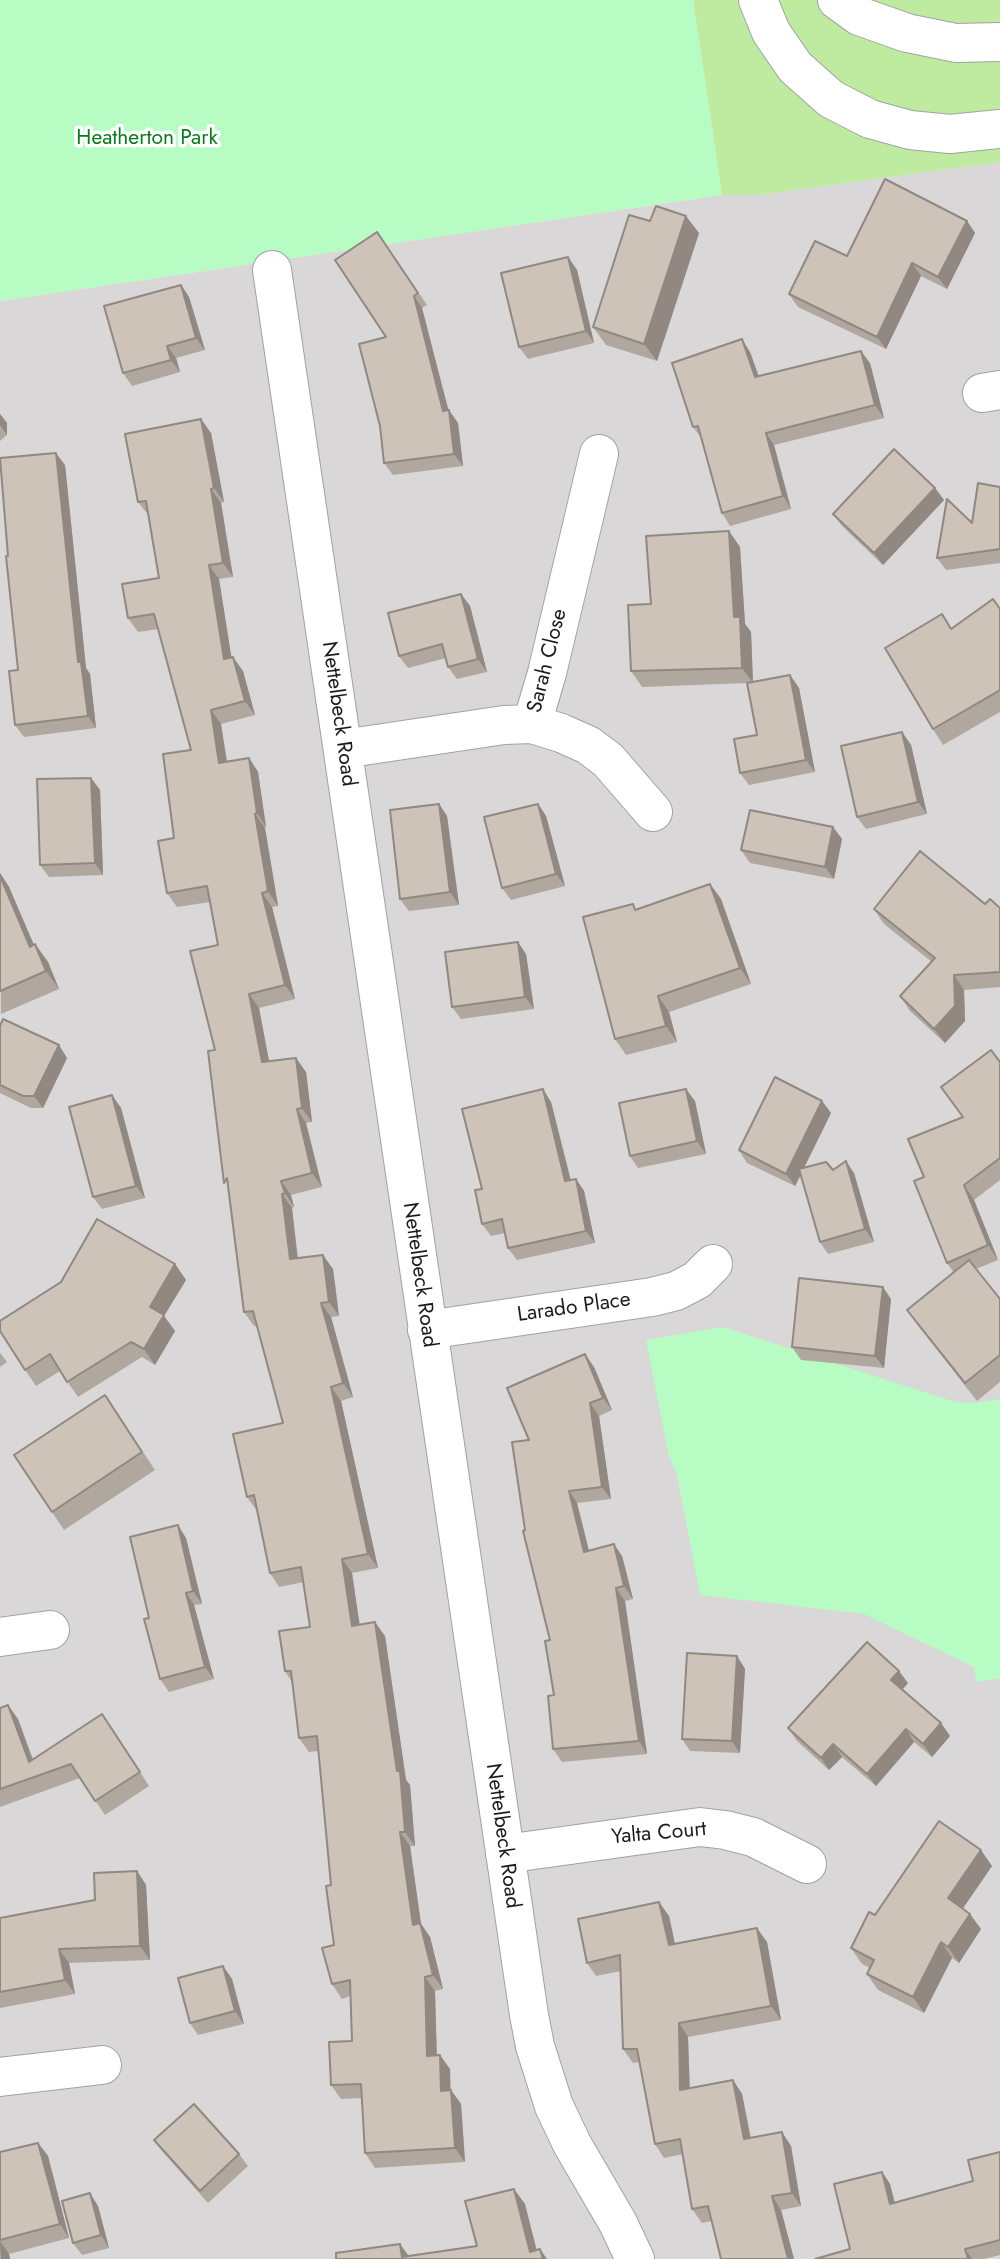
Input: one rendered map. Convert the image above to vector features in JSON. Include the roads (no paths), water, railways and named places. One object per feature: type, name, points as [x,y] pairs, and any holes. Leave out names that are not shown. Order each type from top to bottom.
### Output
[{"type":"street","points":[[758,0],[771,32],[795,67],[831,99],[870,119],[910,131],[950,134],[1000,129]]},
{"type":"street","points":[[837,0],[859,16],[907,33],[956,43],[1000,42]]},
{"type":"street","name":"Nettelbeck Road","points":[[272,270],[529,2015],[544,2078],[554,2106],[635,2259]]},
{"type":"street","name":"Sarah Close","points":[[343,749],[504,725],[532,724],[547,673],[599,454]]},
{"type":"street","points":[[532,724],[588,745],[608,760],[653,811]]},
{"type":"street","name":"Larado Place","points":[[427,1330],[652,1297],[697,1280],[713,1264]]},
{"type":"street","points":[[0,1637],[50,1630]]},
{"type":"street","name":"Yalta Court","points":[[505,1854],[700,1827],[725,1830],[753,1838],[807,1864]]},
{"type":"street","points":[[0,2077],[102,2065]]},
{"type":"park label","name":"Heatherton Park","points":[[147,139]]}]
